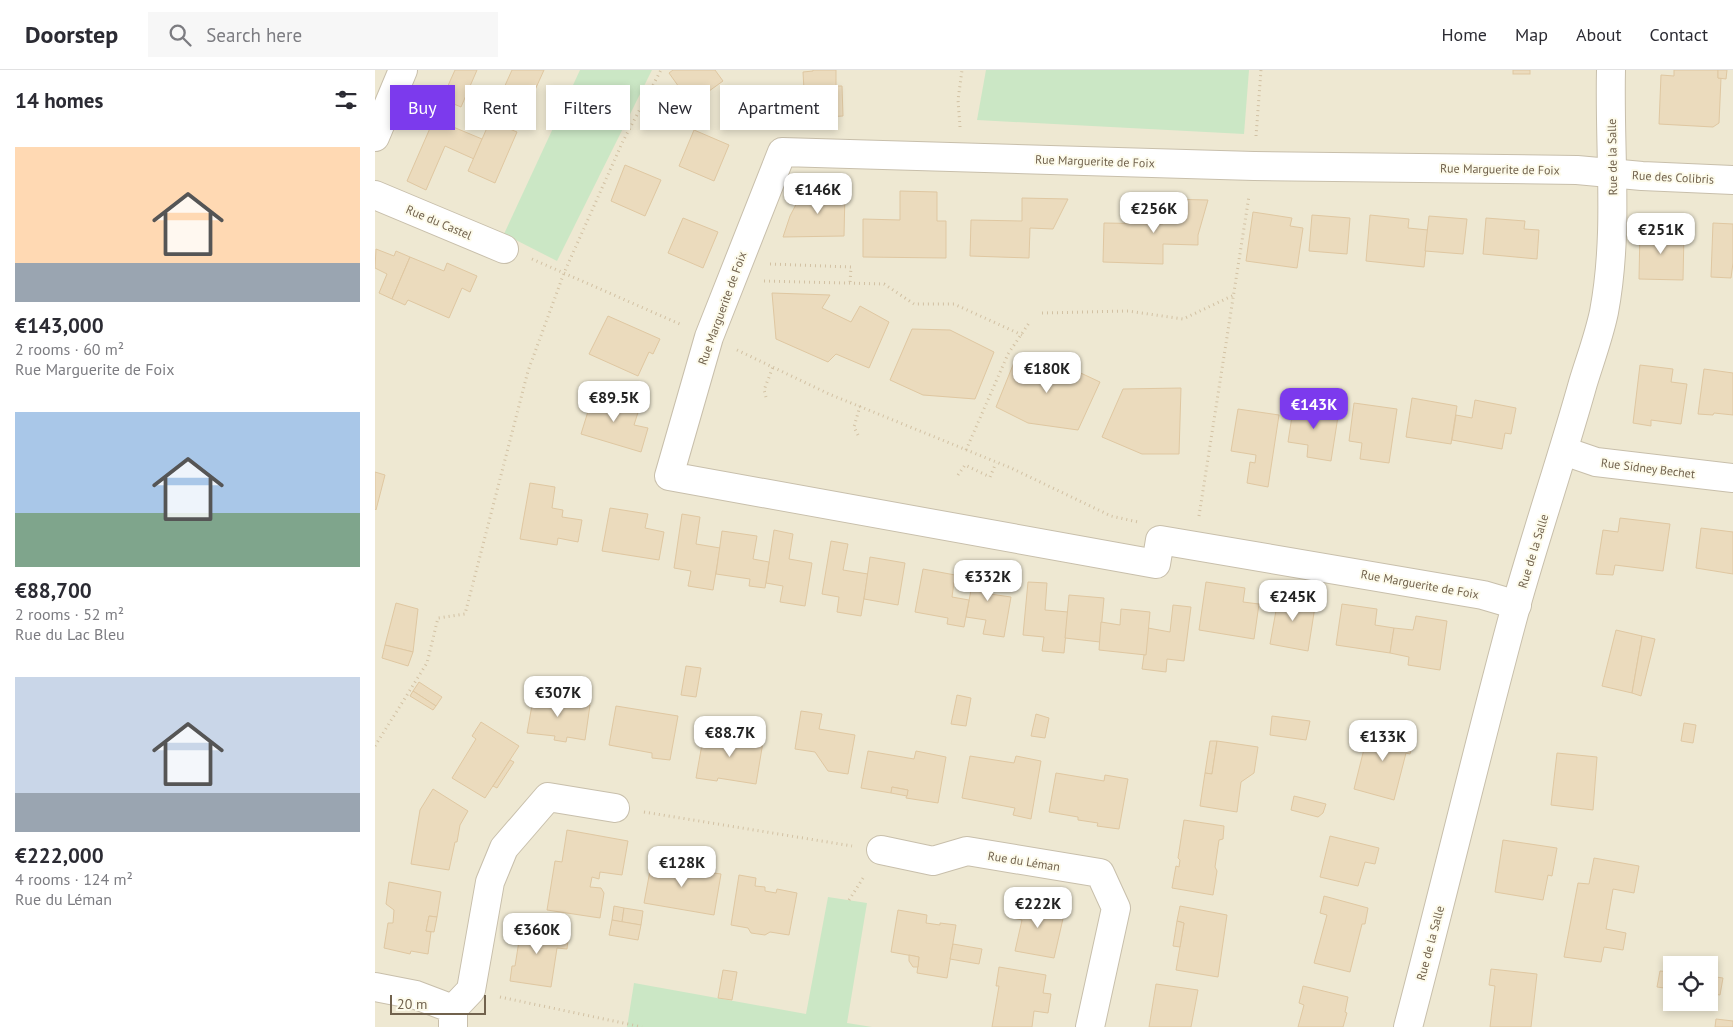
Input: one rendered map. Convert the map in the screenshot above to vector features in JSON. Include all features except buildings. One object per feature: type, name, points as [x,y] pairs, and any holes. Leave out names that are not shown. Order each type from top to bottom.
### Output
[{"type":"street","points":[[375,137],[403,70]]},
{"type":"street","name":"Rue de la Salle","points":[[1408,1027],[1473,766],[1517,605],[1604,312],[1611,246],[1613,173],[1611,70]]},
{"type":"street","name":"Rue Marguerite de Foix","points":[[1517,605],[1483,595],[1161,540],[1156,564],[669,476],[709,337],[782,152],[1254,166],[1577,170],[1613,173]]},
{"type":"street","name":"Rue des Colibris","points":[[1613,173],[1733,180]]},
{"type":"street","name":"Rue du Castel","points":[[375,195],[504,248]]},
{"type":"street","name":"Rue Sidney Bechet","points":[[1564,451],[1596,462],[1733,478]]},
{"type":"street","points":[[375,987],[415,995],[459,1009],[489,882],[504,848],[548,797],[615,808]]},
{"type":"street","name":"Rue du Léman","points":[[881,850],[933,861],[967,851],[1100,873],[1116,908],[1090,1027]]},
{"type":"path","points":[[375,746],[427,663],[438,618],[465,614],[529,371],[564,273],[623,141],[661,70]]},
{"type":"path","points":[[961,158],[958,100],[963,70]]},
{"type":"path","points":[[1198,525],[1254,166],[1261,70]]},
{"type":"path","points":[[534,260],[860,406],[996,462],[1111,516],[1140,522]]},
{"type":"path","points":[[764,264],[851,267],[850,283]]},
{"type":"path","points":[[756,281],[884,284],[914,304],[954,304],[1022,335]]},
{"type":"path","points":[[1042,313],[1128,311],[1183,319],[1234,295]]},
{"type":"path","points":[[966,450],[1008,354],[1029,323]]},
{"type":"path","points":[[767,397],[764,390],[773,367]]},
{"type":"path","points":[[858,435],[854,427],[860,406]]},
{"type":"path","points":[[958,475],[965,465],[989,477],[996,462]]},
{"type":"path","points":[[615,808],[881,850]]},
{"type":"path","points":[[459,1009],[642,1027]]},
{"type":"shaded area","points":[[375,70],[1733,70],[1733,1027],[375,1027]]},
{"type":"green space","points":[[580,70],[652,70],[645,85],[640,85],[640,94],[630,114],[630,85],[573,85]]},
{"type":"green space","points":[[986,70],[1249,70],[1244,134],[977,120]]},
{"type":"green space","points":[[552,130],[622,130],[557,261],[504,234]]},
{"type":"green space","points":[[828,897],[867,903],[847,1023],[872,1027],[627,1027],[634,983],[806,1014]]}]
